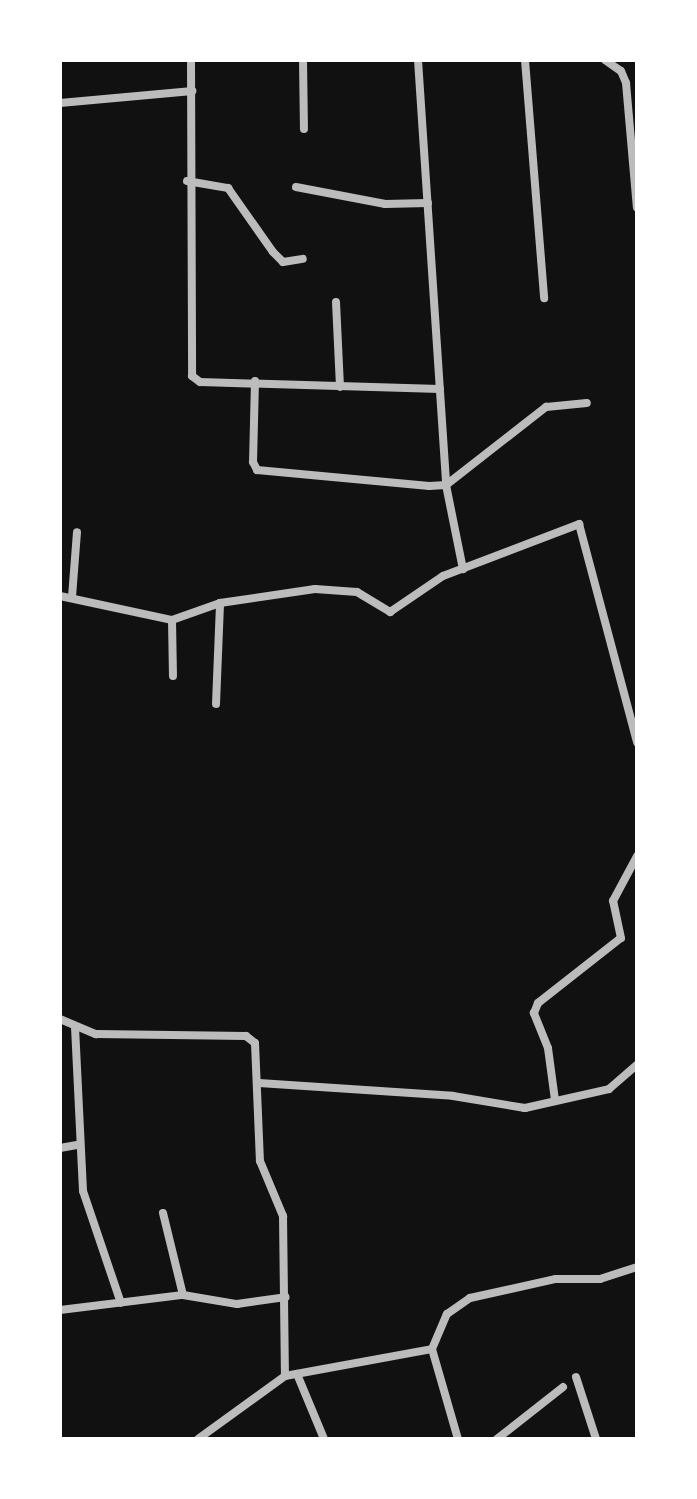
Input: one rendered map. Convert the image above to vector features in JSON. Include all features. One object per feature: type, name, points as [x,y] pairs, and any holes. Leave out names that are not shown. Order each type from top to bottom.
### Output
[{"type":"street","points":[[191,60],[187,181],[192,376],[200,382],[255,381],[440,389]]},
{"type":"street","points":[[303,60],[304,129]]},
{"type":"street","points":[[418,60],[446,485],[463,569]]},
{"type":"street","points":[[525,60],[544,298]]},
{"type":"street","points":[[606,60],[621,71],[626,83],[637,208]]},
{"type":"street","points":[[60,103],[192,91]]},
{"type":"street","points":[[187,181],[228,188],[283,262],[303,259]]},
{"type":"street","points":[[296,187],[385,204],[428,203]]},
{"type":"street","points":[[336,302],[340,387]]},
{"type":"street","points":[[255,381],[253,462],[257,470],[446,485],[546,407],[587,403]]},
{"type":"street","points":[[60,596],[172,620],[220,603],[341,589],[357,592],[390,612],[463,569],[579,524],[636,721],[637,742]]},
{"type":"street","points":[[72,597],[77,532]]},
{"type":"street","points":[[216,704],[220,603]]},
{"type":"street","points":[[172,620],[173,676]]},
{"type":"street","points":[[555,1100],[548,1048],[534,1013],[538,1003],[621,938],[613,901],[637,856]]},
{"type":"street","points":[[60,1019],[96,1034],[246,1036],[255,1043],[259,1083],[256,1133],[260,1161],[283,1216],[285,1376]]},
{"type":"street","points":[[75,1027],[77,1145],[96,1235],[121,1303]]},
{"type":"street","points":[[259,1083],[498,1103],[525,1108],[609,1089],[635,1067]]},
{"type":"street","points":[[635,1067],[637,1082]]},
{"type":"street","points":[[60,1148],[77,1145]]},
{"type":"street","points":[[163,1213],[183,1295]]},
{"type":"street","points":[[458,1439],[432,1349],[456,1303],[556,1279],[600,1279],[637,1267]]},
{"type":"street","points":[[60,1310],[183,1295],[237,1304],[286,1297]]},
{"type":"street","points":[[198,1439],[285,1376],[432,1349]]},
{"type":"street","points":[[297,1374],[324,1439]]},
{"type":"street","points":[[576,1377],[596,1439]]},
{"type":"street","points":[[497,1439],[563,1387]]}]
